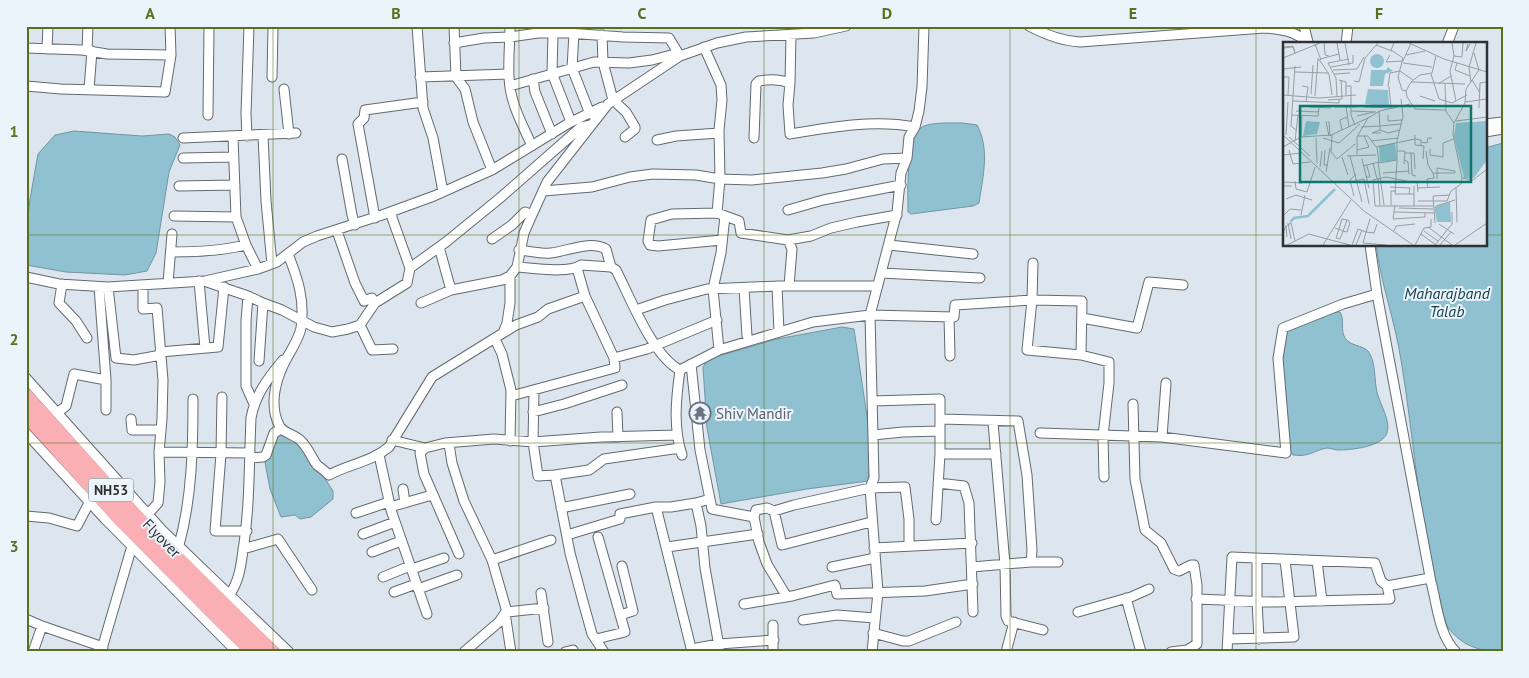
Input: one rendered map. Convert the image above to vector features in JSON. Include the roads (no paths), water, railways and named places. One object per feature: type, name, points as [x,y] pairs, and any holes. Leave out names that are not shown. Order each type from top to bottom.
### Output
[{"type":"highway","name":"Flyover","points":[[26,396],[101,479],[198,580],[221,591]]},
{"type":"highway","name":"Flyover","points":[[26,414],[119,518],[194,595],[212,620]]},
{"type":"highway","name":"NH53","points":[[221,591],[272,652]]},
{"type":"highway","name":"NH53","points":[[212,620],[254,652]]},
{"type":"street","points":[[47,49],[48,26]]},
{"type":"street","points":[[88,26],[89,89]]},
{"type":"street","points":[[26,86],[165,92],[171,55],[170,26]]},
{"type":"street","points":[[208,115],[209,26]]},
{"type":"street","points":[[247,136],[249,26]]},
{"type":"street","points":[[272,76],[273,26]]},
{"type":"street","points":[[417,26],[423,108],[433,138],[443,192]]},
{"type":"street","points":[[454,26],[456,77],[465,89],[473,122],[492,170]]},
{"type":"street","points":[[510,26],[510,86],[522,125],[532,146]]},
{"type":"street","points":[[26,277],[62,284],[104,287],[202,281],[258,269],[277,262],[303,242],[317,236],[375,218],[443,192],[492,170],[571,122],[590,114],[610,102],[680,56],[704,47],[746,37],[814,33],[846,26]]},
{"type":"street","points":[[872,652],[878,592],[871,522],[870,488],[874,478],[870,315],[897,215],[901,173],[907,158],[909,138],[915,127],[922,87],[924,26]]},
{"type":"street","points":[[1029,26],[1047,35],[1067,41],[1080,42],[1264,28],[1297,34],[1307,42]]},
{"type":"street","points":[[1304,26],[1308,42]]},
{"type":"street","points":[[1346,42],[1348,26]]},
{"type":"street","points":[[1447,42],[1454,26]]},
{"type":"street","points":[[454,43],[484,38],[510,38],[530,34],[553,33],[602,35],[622,38],[669,38],[680,56]]},
{"type":"street","points":[[553,33],[552,73],[571,122]]},
{"type":"street","points":[[574,33],[572,68],[590,114]]},
{"type":"street","points":[[602,35],[603,62],[610,102],[626,112],[635,127],[635,130],[625,137]]},
{"type":"street","points":[[791,35],[788,105],[790,134],[853,125],[900,124],[915,127]]},
{"type":"street","points":[[704,47],[721,85],[722,100],[719,133],[722,240],[713,289],[719,350]]},
{"type":"street","points":[[26,48],[89,51],[107,54],[171,55]]},
{"type":"street","points":[[510,86],[552,73],[603,62],[629,63],[675,54],[680,56]]},
{"type":"street","points":[[420,77],[509,74]]},
{"type":"street","points":[[533,79],[535,92],[552,134]]},
{"type":"street","points":[[754,138],[756,84],[758,81],[764,80],[790,82]]},
{"type":"street","points":[[183,138],[292,134],[284,89]]},
{"type":"street","points":[[375,218],[358,124],[364,118],[365,110],[423,102]]},
{"type":"street","points":[[421,302],[451,290],[502,280],[510,276],[516,267],[524,233],[548,182],[610,102]]},
{"type":"street","points":[[1486,124],[1503,122]]},
{"type":"street","points":[[410,268],[500,198],[581,127],[591,125]]},
{"type":"street","points":[[1486,132],[1503,130]]},
{"type":"street","points":[[657,140],[676,136],[719,133]]},
{"type":"street","points":[[263,135],[266,202],[272,264]]},
{"type":"street","points":[[233,137],[236,217],[246,245],[258,269]]},
{"type":"street","points":[[183,158],[233,157]]},
{"type":"street","points":[[544,191],[592,188],[623,179],[653,174],[696,175],[720,179],[752,180],[822,173],[884,160],[907,158]]},
{"type":"street","points":[[342,159],[355,224]]},
{"type":"street","points":[[178,186],[235,185]]},
{"type":"street","points":[[788,210],[823,200],[901,185]]},
{"type":"street","points":[[202,281],[224,287],[282,310],[314,328],[332,332],[360,325],[375,304],[407,283],[410,268],[390,212]]},
{"type":"street","points":[[492,239],[512,225],[525,212],[532,215]]},
{"type":"street","points":[[722,240],[658,246],[650,245],[648,241],[651,220],[672,214],[721,214],[739,221],[742,233],[788,240],[812,236],[831,228],[857,222],[897,215]]},
{"type":"street","points":[[174,216],[236,217]]},
{"type":"street","points":[[337,231],[355,283],[364,301],[372,298],[375,304]]},
{"type":"street","points":[[168,283],[172,234]]},
{"type":"street","points":[[788,240],[792,249],[789,286]]},
{"type":"street","points":[[171,252],[220,250],[246,245]]},
{"type":"street","points":[[519,250],[550,253],[599,245],[606,249],[611,267]]},
{"type":"street","points":[[889,245],[973,254]]},
{"type":"street","points":[[1370,246],[1377,294],[1430,578],[1442,625],[1452,650]]},
{"type":"street","points":[[439,247],[451,290]]},
{"type":"street","points":[[288,254],[300,284],[301,330],[278,377],[275,390],[275,409],[281,429],[301,440],[317,464],[329,475],[346,466],[379,455],[388,447],[432,378],[516,325],[538,317],[548,309],[586,296]]},
{"type":"street","points":[[1033,263],[1032,300],[1027,350],[1081,355],[1109,362],[1109,383],[1103,436],[1104,476]]},
{"type":"street","points":[[516,267],[551,270],[577,268],[581,265],[611,267],[616,270],[654,346],[671,365],[680,370]]},
{"type":"street","points":[[511,396],[615,368],[614,358],[586,296],[577,268]]},
{"type":"street","points":[[881,273],[980,278]]},
{"type":"street","points":[[503,333],[507,323],[510,303],[510,276]]},
{"type":"street","points":[[202,281],[205,348]]},
{"type":"street","points":[[1082,318],[1137,328],[1149,282],[1183,285]]},
{"type":"street","points":[[62,284],[59,303],[87,338]]},
{"type":"street","points":[[143,285],[143,309],[157,308],[163,380],[158,502],[148,514]]},
{"type":"street","points":[[636,310],[696,291],[713,289],[777,286],[877,286]]},
{"type":"street","points":[[777,286],[779,332]]},
{"type":"street","points":[[104,287],[116,358],[134,360],[160,353],[218,347],[224,287]]},
{"type":"street","points":[[104,287],[106,410]]},
{"type":"street","points":[[744,288],[747,336]]},
{"type":"street","points":[[1040,433],[1162,437],[1286,452],[1278,358],[1283,328],[1343,304],[1377,294]]},
{"type":"street","points":[[248,296],[246,386],[254,404]]},
{"type":"street","points":[[680,370],[719,350],[813,322],[870,315],[954,317],[955,305],[1032,300],[1082,301],[1081,355]]},
{"type":"street","points":[[259,361],[263,304]]},
{"type":"street","points":[[949,317],[950,356]]},
{"type":"street","points":[[614,358],[654,346],[717,320]]},
{"type":"street","points":[[360,325],[372,350],[393,349]]},
{"type":"street","points":[[495,339],[502,354],[511,396],[510,441]]},
{"type":"street","points":[[221,591],[235,587],[240,572],[247,531],[251,418],[254,404],[266,380],[294,346]]},
{"type":"street","points":[[691,364],[700,450],[712,509],[754,517]]},
{"type":"street","points":[[534,390],[533,442],[538,476],[555,475],[589,470],[604,459],[681,452],[675,406],[680,370]]},
{"type":"street","points":[[58,414],[66,406],[74,374],[106,380]]},
{"type":"street","points":[[26,378],[162,530],[179,545],[221,591],[289,652]]},
{"type":"street","points":[[1162,437],[1166,383]]},
{"type":"street","points":[[533,412],[622,385]]},
{"type":"street","points":[[222,397],[221,454],[215,531],[247,531]]},
{"type":"street","points":[[179,545],[184,526],[192,453],[193,399]]},
{"type":"street","points":[[872,401],[940,399],[940,454],[936,520]]},
{"type":"street","points":[[1133,404],[1135,479],[1145,530],[1161,543],[1174,569],[1179,571],[1194,565],[1197,585],[1197,644],[1187,650],[1171,652]]},
{"type":"street","points":[[617,412],[618,436]]},
{"type":"street","points":[[131,418],[132,430],[162,430]]},
{"type":"street","points":[[940,419],[993,422],[1018,421],[1020,424],[1027,475],[1032,550],[1031,562]]},
{"type":"street","points":[[993,422],[1005,565],[1006,616],[1008,621],[1044,630]]},
{"type":"street","points":[[160,452],[263,457],[266,455],[274,433],[281,429]]},
{"type":"street","points":[[873,435],[903,432],[940,432]]},
{"type":"street","points":[[26,433],[89,503],[132,546],[212,620],[237,652]]},
{"type":"street","points":[[392,440],[425,448],[494,439],[533,442],[618,436],[678,435]]},
{"type":"street","points":[[449,444],[452,463],[464,501],[492,560],[506,613],[511,652]]},
{"type":"street","points":[[425,448],[420,454],[424,474],[459,554]]},
{"type":"street","points":[[940,454],[996,454]]},
{"type":"street","points":[[379,455],[389,504],[427,614]]},
{"type":"street","points":[[555,475],[587,616],[592,634],[604,652]]},
{"type":"street","points":[[938,483],[964,486],[969,503],[974,612]]},
{"type":"street","points":[[787,597],[767,564],[754,517],[756,510],[767,508],[774,510],[870,488],[904,487],[909,519],[909,545]]},
{"type":"street","points":[[403,489],[405,503]]},
{"type":"street","points":[[356,513],[389,504],[405,503],[432,494]]},
{"type":"street","points":[[561,508],[630,494]]},
{"type":"street","points":[[567,534],[620,519],[620,514],[656,507],[696,503],[710,499]]},
{"type":"street","points":[[26,516],[49,518],[77,526],[89,503]]},
{"type":"street","points":[[696,503],[719,648]]},
{"type":"street","points":[[656,507],[695,652]]},
{"type":"street","points":[[774,510],[782,545],[871,522]]},
{"type":"street","points":[[363,534],[395,522]]},
{"type":"street","points":[[667,547],[758,534]]},
{"type":"street","points":[[596,639],[625,632],[598,536]]},
{"type":"street","points":[[243,549],[278,540],[312,590]]},
{"type":"street","points":[[492,560],[551,540]]},
{"type":"street","points":[[372,552],[401,541]]},
{"type":"street","points":[[874,548],[972,543]]},
{"type":"street","points":[[26,618],[102,649],[132,546]]},
{"type":"street","points":[[383,577],[444,558]]},
{"type":"street","points":[[832,567],[875,558]]},
{"type":"street","points":[[1196,599],[1230,600],[1257,601],[1390,599],[1375,564],[1232,558],[1230,600],[1228,639],[1228,652]]},
{"type":"street","points":[[1257,558],[1259,639]]},
{"type":"street","points":[[1228,639],[1294,637],[1285,560]]},
{"type":"street","points":[[1317,561],[1322,601]]},
{"type":"street","points":[[972,567],[1031,562],[1058,562]]},
{"type":"street","points":[[620,615],[633,611],[622,566]]},
{"type":"street","points":[[394,592],[457,575]]},
{"type":"street","points":[[1386,586],[1430,578]]},
{"type":"street","points":[[744,604],[787,597],[835,585],[837,594],[925,591],[973,584]]},
{"type":"street","points":[[1078,612],[1149,589]]},
{"type":"street","points":[[541,593],[548,642]]},
{"type":"street","points":[[1126,598],[1141,652]]},
{"type":"street","points":[[464,652],[499,622],[506,613],[544,608]]},
{"type":"street","points":[[803,620],[837,615],[875,618]]},
{"type":"street","points":[[873,633],[909,641],[956,622]]},
{"type":"street","points":[[1006,652],[1014,622]]},
{"type":"street","points":[[773,625],[773,652]]},
{"type":"street","points":[[33,652],[42,626]]},
{"type":"street","points":[[695,652],[697,648],[719,648],[774,640]]},
{"type":"street","points":[[564,652],[573,650],[574,652]]},
{"type":"water","points":[[963,123],[977,125],[983,144],[984,173],[979,203],[973,206],[911,214],[908,212],[909,165],[913,140],[918,131],[924,126],[933,124]]},
{"type":"water","points":[[74,131],[142,136],[169,134],[175,137],[180,145],[169,172],[156,253],[147,271],[125,275],[66,272],[26,265],[26,233],[38,154],[55,135]]},
{"type":"water","name":"Maharajband Talab","points":[[1503,143],[1503,652],[1487,651],[1467,644],[1449,629],[1446,622],[1431,564],[1421,506],[1406,389],[1376,246],[1486,246],[1486,148]]},
{"type":"water","points":[[1327,312],[1340,312],[1343,332],[1347,341],[1365,349],[1371,355],[1377,392],[1388,423],[1387,433],[1379,442],[1365,447],[1344,450],[1327,448],[1310,454],[1293,455],[1284,442],[1280,349],[1288,328]]},
{"type":"water","points":[[842,327],[854,329],[872,450],[868,481],[807,489],[721,504],[707,428],[703,367],[708,359],[777,339]]},
{"type":"water","points":[[281,434],[294,437],[307,451],[333,491],[333,499],[311,517],[300,519],[295,515],[281,517],[270,489],[265,462],[274,443]]},
{"type":"place","name":"Shiv Mandir","points":[[700,413]]}]
